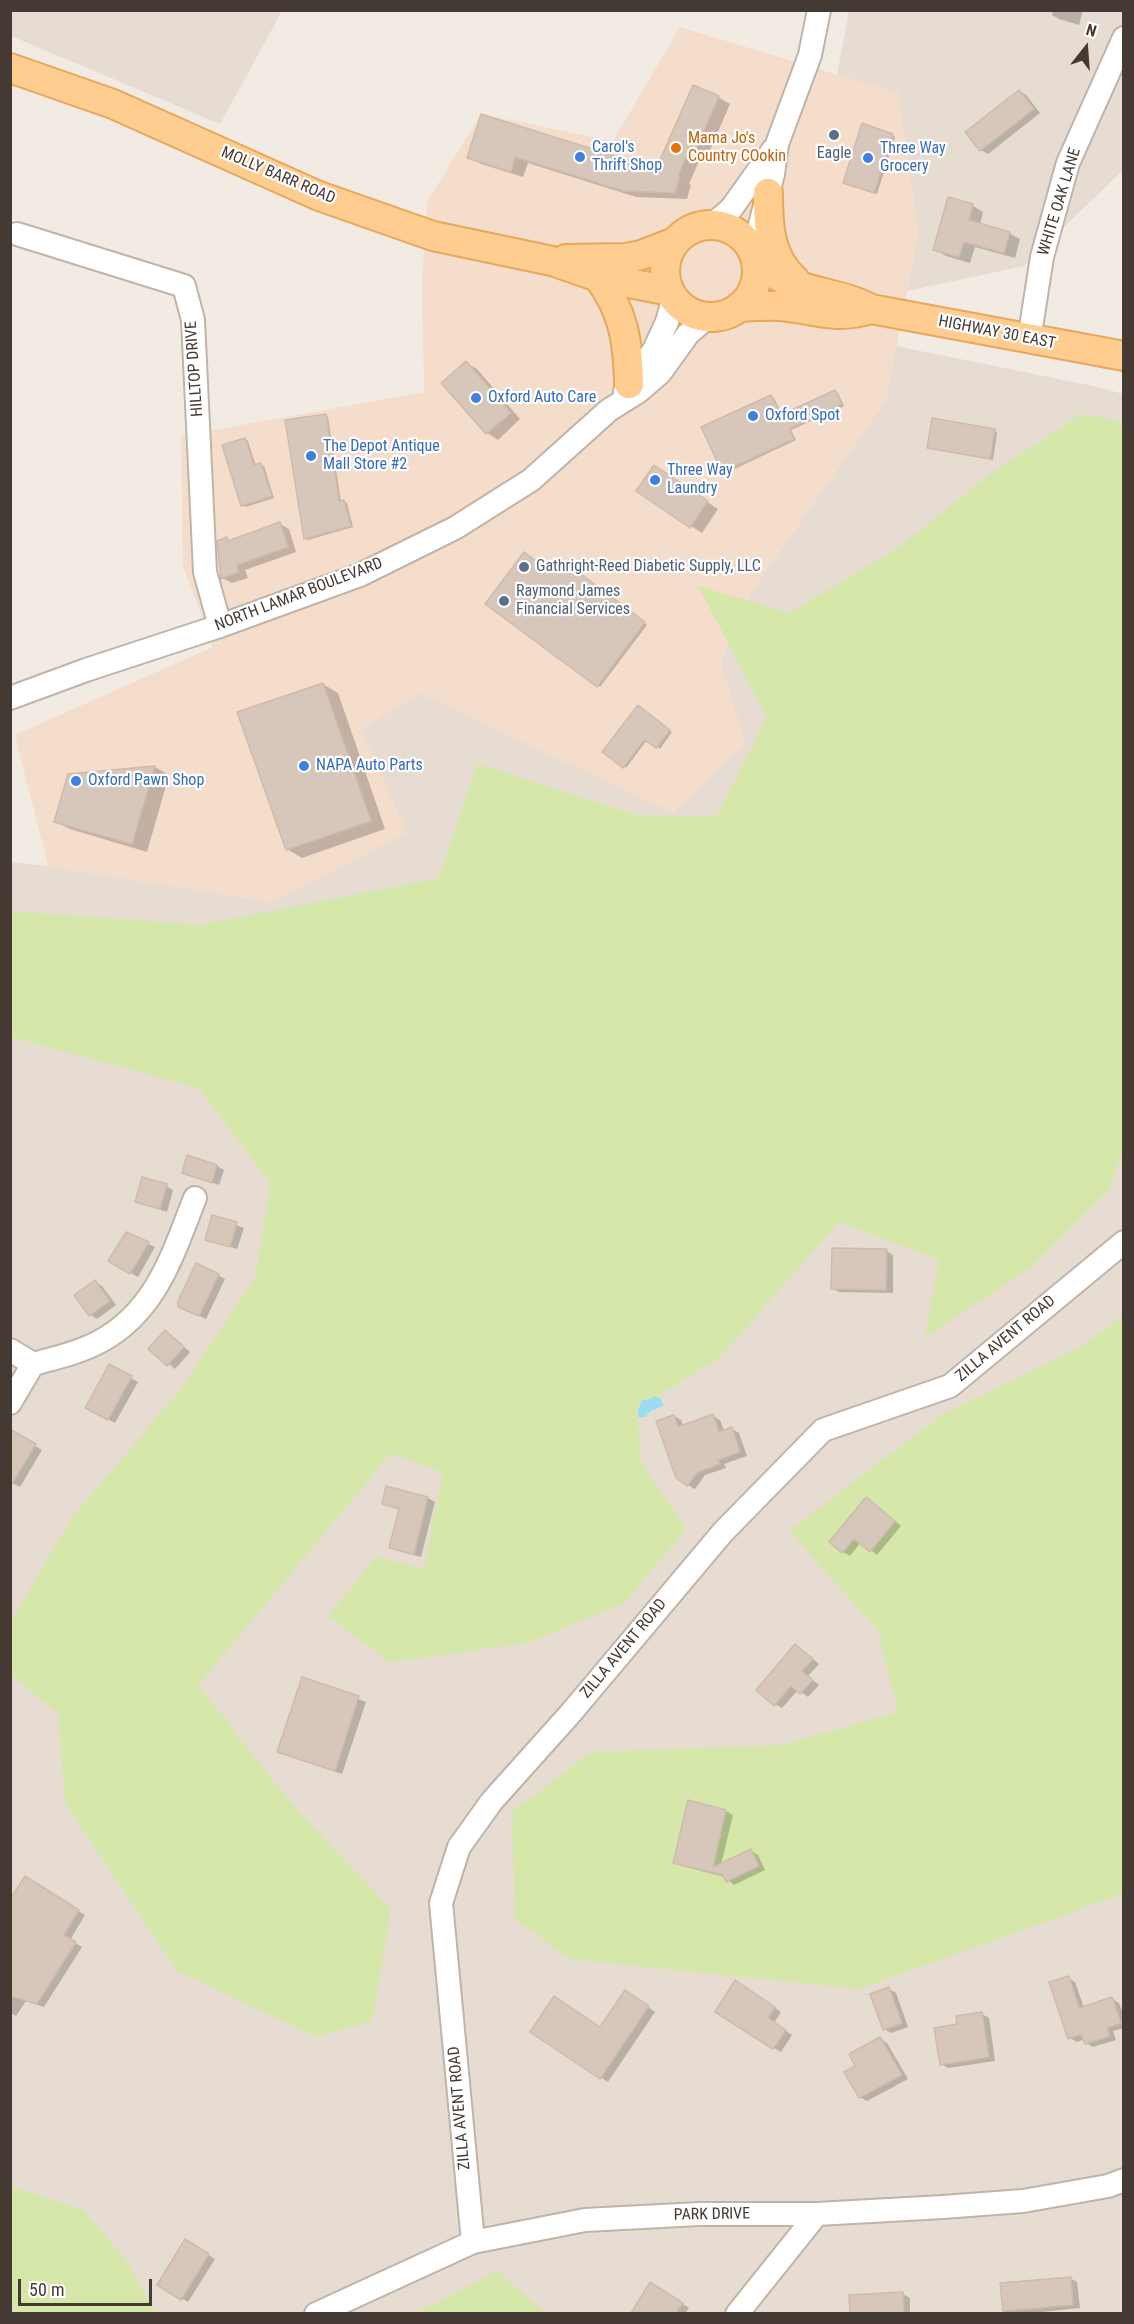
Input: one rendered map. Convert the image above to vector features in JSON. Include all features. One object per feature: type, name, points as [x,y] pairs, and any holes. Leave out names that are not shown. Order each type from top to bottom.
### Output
[{"type":"main road","name":"MOLLY BARR ROAD","points":[[10,68],[113,104],[319,196],[433,236],[552,261],[598,277],[672,294]]},
{"type":"main road","points":[[768,193],[768,225],[772,244],[786,270],[807,288]]},
{"type":"main road","points":[[712,225],[732,230],[748,243],[754,255],[757,277],[751,294],[739,308],[720,316],[689,311],[672,294],[667,282],[666,261],[675,242],[692,229],[712,225]]},
{"type":"main road","name":"MOLLY BARR ROAD","points":[[552,261],[582,257],[626,258],[641,255],[675,242]]},
{"type":"main road","name":"HIGHWAY 30 EAST","points":[[754,255],[780,277],[807,288],[855,300],[872,309],[1124,356]]},
{"type":"main road","points":[[598,277],[613,302],[626,334],[625,393]]},
{"type":"main road","name":"HIGHWAY 30 EAST","points":[[739,308],[778,306],[832,315],[851,315],[872,309]]},
{"type":"street","points":[[754,255],[777,144],[810,56],[819,10]]},
{"type":"street","name":"WHITE OAK LANE","points":[[1029,340],[1042,257],[1068,163],[1124,38]]},
{"type":"street","points":[[712,225],[731,209],[777,144]]},
{"type":"street","name":"HILLTOP DRIVE","points":[[17,234],[184,286],[193,320],[205,572],[220,626]]},
{"type":"street","name":"NORTH LAMAR BOULEVARD","points":[[10,698],[360,575],[456,528],[531,480],[625,393],[658,343],[667,322],[672,294]]},
{"type":"street","name":"NORTH LAMAR BOULEVARD","points":[[625,393],[638,392],[660,373],[688,334],[709,316]]},
{"type":"street","points":[[10,1403],[33,1365],[99,1342],[122,1327],[139,1311],[156,1289],[172,1257],[195,1198]]},
{"type":"street","name":"ZILLA AVENT ROAD","points":[[473,2242],[441,1903],[459,1847],[492,1801],[570,1714],[723,1532],[823,1430],[950,1386],[1124,1242]]},
{"type":"street","points":[[10,1350],[33,1365]]},
{"type":"street","name":"PARK DRIVE","points":[[316,2313],[473,2242],[585,2220],[699,2214],[817,2214],[1023,2201],[1108,2187],[1124,2180]]},
{"type":"street","points":[[737,2313],[817,2214]]},
{"type":"shaded area","points":[[10,11],[282,11],[220,124],[11,36]]},
{"type":"shaded area","points":[[849,11],[1123,11],[1123,170],[1024,266],[907,291],[918,233],[898,93],[837,75]]},
{"type":"shaded area","points":[[680,27],[898,93],[918,233],[886,400],[753,589],[720,661],[745,744],[673,813],[420,693],[362,729],[407,833],[273,902],[48,866],[15,735],[213,647],[183,566],[181,436],[424,392],[422,282],[427,202],[481,114],[613,141]]},
{"type":"shaded area","points":[[896,346],[1123,394],[1123,2313],[11,2313],[10,862],[273,902],[362,728],[420,693],[673,812],[745,744],[720,662],[753,589],[886,400]]},
{"type":"green space","points":[[1082,414],[1123,422],[1124,1147],[1110,1188],[1031,1267],[925,1337],[939,1260],[839,1222],[720,1357],[637,1409],[641,1463],[686,1529],[624,1603],[528,1643],[390,1662],[328,1617],[376,1557],[424,1568],[443,1473],[391,1453],[198,1685],[286,1797],[391,1910],[372,2021],[316,2037],[177,1971],[65,1803],[58,1713],[11,1675],[11,1621],[71,1519],[181,1389],[255,1278],[271,1184],[199,1088],[11,1037],[10,911],[202,925],[439,878],[477,764],[637,815],[716,817],[767,717],[698,586],[790,613],[898,548],[993,472]]},
{"type":"green space","points":[[1123,1316],[1123,1894],[859,1989],[570,1959],[515,1919],[512,1812],[592,1752],[782,1745],[898,1712],[878,1630],[789,1531],[943,1414],[1080,1347]]},
{"type":"green space","points":[[11,2186],[83,2210],[126,2260],[156,2313],[19,2314],[11,2308]]},
{"type":"green space","points":[[497,2271],[546,2313],[416,2313]]},
{"type":"water","points":[[655,1396],[661,1399],[663,1406],[651,1411],[645,1417],[638,1417],[642,1400]]},
{"type":"building","points":[[693,85],[719,96],[696,149],[690,147],[678,176],[680,177],[675,193],[623,191],[515,157],[511,172],[467,158],[481,114],[656,169]]},
{"type":"building","points":[[1019,90],[1034,109],[980,151],[965,132]]},
{"type":"building","name":"Three Way Grocery","points":[[862,123],[893,134],[874,193],[843,183]]},
{"type":"building","points":[[948,197],[973,204],[969,220],[1010,232],[1004,253],[964,242],[959,257],[933,250]]},
{"type":"building","name":"Oxford Auto Care","points":[[466,361],[511,413],[486,434],[441,383]]},
{"type":"building","points":[[835,390],[842,404],[789,429],[794,439],[722,472],[701,427],[771,395],[781,415]]},
{"type":"building","name":"The Depot Antique Mall Store #2","points":[[326,414],[339,501],[344,500],[351,526],[304,539],[285,420]]},
{"type":"building","points":[[932,418],[995,429],[990,459],[927,448]]},
{"type":"building","points":[[245,438],[254,465],[261,463],[272,496],[241,506],[222,445]]},
{"type":"building","points":[[654,465],[708,501],[690,528],[636,491]]},
{"type":"building","points":[[280,522],[288,547],[237,565],[239,572],[221,579],[217,541],[227,537],[228,541]]},
{"type":"building","points":[[524,552],[551,572],[561,559],[645,622],[597,687],[485,604]]},
{"type":"building","name":"NAPA Auto Parts","points":[[323,683],[371,821],[286,850],[237,712]]},
{"type":"building","points":[[638,705],[670,730],[656,748],[644,740],[623,768],[602,752]]},
{"type":"building","points":[[155,766],[132,844],[54,822],[68,774]]},
{"type":"building","points":[[187,1155],[217,1165],[212,1183],[182,1173]]},
{"type":"building","points":[[142,1177],[167,1184],[160,1209],[135,1202]]},
{"type":"building","points":[[212,1215],[237,1222],[230,1247],[205,1240]]},
{"type":"building","points":[[126,1232],[149,1242],[130,1274],[108,1261]]},
{"type":"building","points":[[832,1248],[887,1249],[886,1290],[831,1289]]},
{"type":"building","points":[[196,1263],[219,1274],[199,1316],[178,1307],[178,1301]]},
{"type":"building","points":[[95,1280],[110,1301],[89,1316],[74,1295]]},
{"type":"building","points":[[165,1330],[184,1347],[167,1366],[148,1349]]},
{"type":"building","points":[[109,1364],[132,1376],[108,1420],[85,1408]]},
{"type":"building","points":[[713,1414],[719,1432],[732,1427],[740,1452],[718,1460],[720,1464],[698,1472],[687,1486],[676,1478],[656,1421],[674,1415],[678,1427]]},
{"type":"building","points":[[10,1429],[36,1444],[10,1487]]},
{"type":"building","points":[[386,1486],[428,1497],[414,1554],[389,1548],[399,1509],[382,1504]]},
{"type":"building","points":[[866,1497],[895,1521],[870,1552],[854,1539],[842,1553],[829,1542]]},
{"type":"building","points":[[795,1644],[813,1659],[802,1671],[813,1680],[800,1694],[791,1686],[774,1706],[756,1690]]},
{"type":"building","points":[[302,1677],[359,1696],[335,1771],[277,1752]]},
{"type":"building","points":[[688,1800],[726,1810],[713,1867],[751,1849],[759,1866],[726,1882],[723,1875],[673,1863]]},
{"type":"building","points":[[25,1876],[79,1910],[64,1935],[76,1942],[37,2004],[10,1996],[10,1899]]},
{"type":"building","points":[[1069,1976],[1079,2008],[1112,1997],[1121,2023],[1107,2028],[1110,2036],[1085,2044],[1081,2034],[1068,2039],[1049,1982]]},
{"type":"building","points":[[735,1980],[775,2007],[768,2018],[786,2030],[773,2049],[715,2012]]},
{"type":"building","points":[[889,1987],[902,2023],[883,2030],[870,1994]]},
{"type":"building","points":[[625,1990],[649,2006],[600,2079],[530,2032],[554,1996],[600,2027]]},
{"type":"building","points":[[982,2012],[989,2057],[940,2065],[934,2028],[957,2024],[956,2016]]},
{"type":"building","points":[[880,2037],[902,2075],[859,2098],[844,2072],[855,2066],[849,2054]]},
{"type":"building","points":[[185,2239],[209,2254],[181,2300],[157,2285]]},
{"type":"building","points":[[1071,2277],[1073,2305],[1003,2311],[1000,2283]]},
{"type":"building","points":[[650,2282],[683,2303],[676,2313],[631,2313]]},
{"type":"building","points":[[903,2292],[904,2313],[850,2313],[849,2295]]},
{"type":"place","name":"Eagle","points":[[834,135]]},
{"type":"place","name":"Mama Jo's Country COokin","points":[[676,148]]},
{"type":"place","name":"Carol's Thrift Shop","points":[[580,157]]},
{"type":"place","name":"Three Way Grocery","points":[[868,158]]},
{"type":"place","name":"Oxford Auto Care","points":[[476,398]]},
{"type":"place","name":"Oxford Spot","points":[[753,416]]},
{"type":"place","name":"The Depot Antique Mall Store #2","points":[[311,456]]},
{"type":"place","name":"Three Way Laundry","points":[[655,480]]},
{"type":"place","name":"Gathright-Reed Diabetic Supply, LLC","points":[[524,567]]},
{"type":"place","name":"Raymond James Financial Services","points":[[504,601]]},
{"type":"place","name":"NAPA Auto Parts","points":[[304,766]]},
{"type":"place","name":"Oxford Pawn Shop","points":[[76,781]]}]
